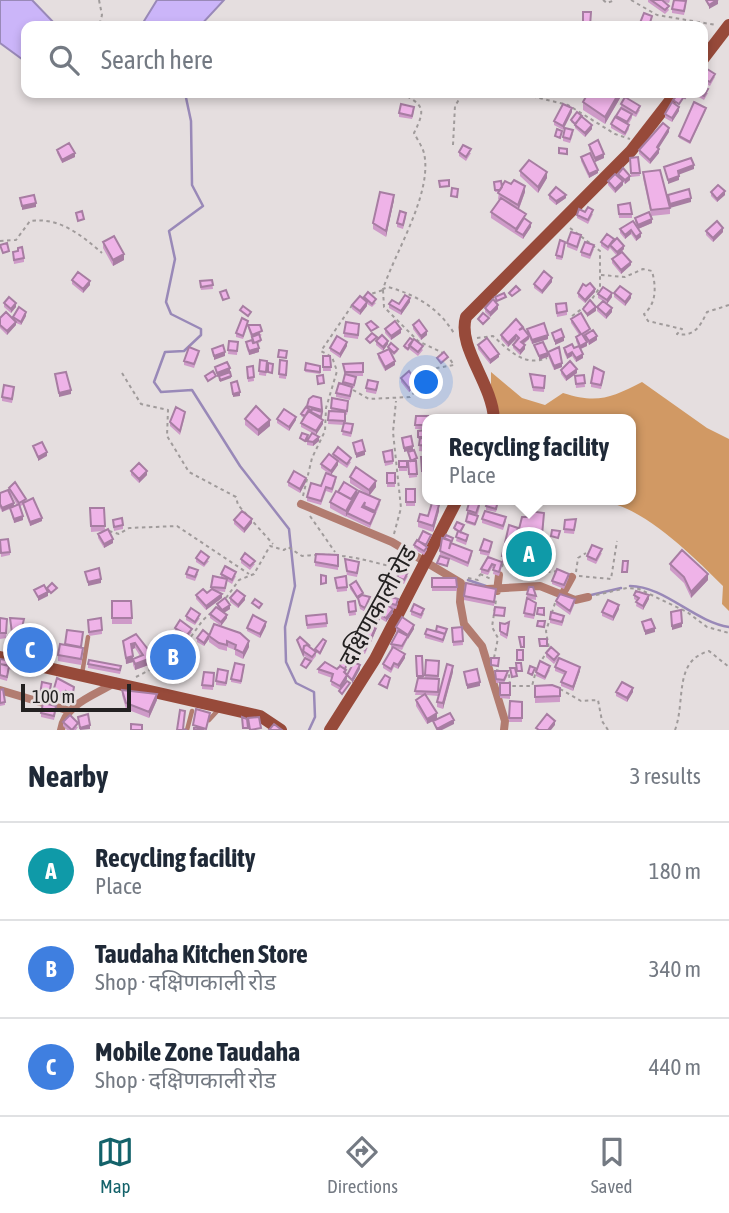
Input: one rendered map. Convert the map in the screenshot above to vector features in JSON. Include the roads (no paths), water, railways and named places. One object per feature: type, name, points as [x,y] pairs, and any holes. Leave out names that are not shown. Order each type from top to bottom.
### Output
[{"type":"main road","points":[[708,53],[729,26]]},
{"type":"main road","points":[[493,414],[490,393],[464,337],[466,317],[638,142],[672,98]]},
{"type":"main road","name":"दक्षिणकाली रोड","points":[[330,730],[375,659],[454,505]]},
{"type":"main road","points":[[0,657],[121,683],[192,709],[221,707],[260,716],[281,730]]},
{"type":"street","points":[[301,504],[392,542],[423,568],[461,583],[498,582],[540,586],[564,593],[575,600],[589,597]]},
{"type":"street","points":[[564,593],[572,578]]},
{"type":"street","points":[[461,583],[461,614],[469,632],[482,646],[505,721],[504,730]]},
{"type":"street","points":[[60,730],[70,711],[121,683]]},
{"type":"street","points":[[0,690],[70,711]]},
{"type":"lane","points":[[82,674],[88,637]]},
{"type":"lane","points":[[209,720],[221,707]]},
{"type":"lane","points":[[187,730],[192,709]]},
{"type":"waterway","points":[[186,98],[191,121],[192,185],[203,206],[169,231],[175,259],[166,302],[171,314],[201,329],[201,335],[184,351],[165,352],[154,382],[161,392],[192,390],[240,466],[289,529],[295,586],[285,627],[286,662],[296,683],[314,692],[315,717],[309,730]]},
{"type":"waterway","points":[[468,580],[486,586]]},
{"type":"waterway","points":[[630,586],[655,592],[716,624],[729,627]]},
{"type":"waterway","points":[[591,595],[621,588]]},
{"type":"place","name":"Recycling facility","points":[[529,554]]},
{"type":"place","name":"Mobile Zone Taudaha","points":[[30,650]]},
{"type":"place","name":"Taudaha Kitchen Store","points":[[173,657]]}]
